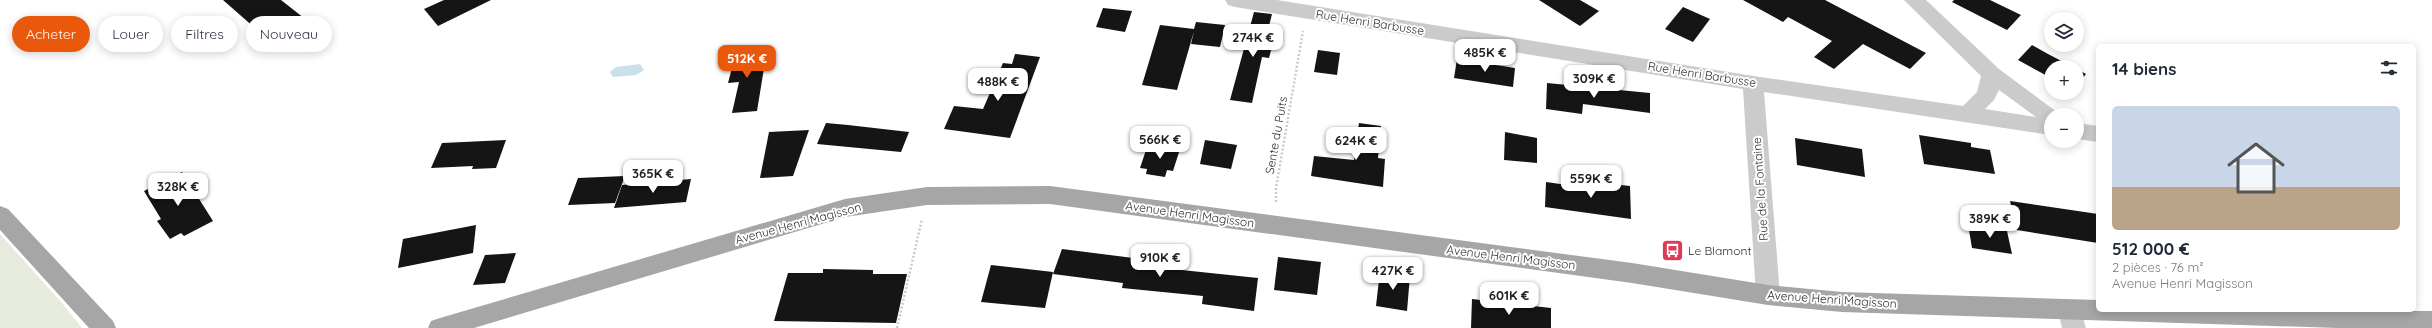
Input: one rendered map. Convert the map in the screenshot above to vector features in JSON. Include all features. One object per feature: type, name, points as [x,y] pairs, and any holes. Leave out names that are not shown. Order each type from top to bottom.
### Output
[{"type":"main road","name":"Avenue Henri Magisson","points":[[440,328],[845,208],[927,196],[1050,195],[1632,272],[1768,295],[1842,302],[2072,320],[2432,321]]},
{"type":"main road","points":[[0,215],[104,328]]},
{"type":"street","name":"Rue Henri Barbusse","points":[[1235,0],[1752,82],[2044,126]]},
{"type":"street","points":[[1914,0],[1992,74],[2044,112]]},
{"type":"street","points":[[1967,115],[1987,95],[1992,74]]},
{"type":"street","name":"Rue de la Fontaine","points":[[1752,82],[1768,295]]},
{"type":"street","points":[[2084,132],[2096,134]]},
{"type":"path","name":"Sente du Puits","points":[[1277,226],[1276,188],[1300,48]]},
{"type":"path","points":[[897,328],[927,196]]},
{"type":"shaded area","points":[[0,234],[61,302],[82,328],[0,328]]},
{"type":"water","points":[[640,64],[644,70],[636,75],[613,77],[610,72],[616,67]]},
{"type":"building","points":[[223,0],[281,0],[301,16],[246,16],[246,20]]},
{"type":"building","points":[[444,0],[491,0],[438,26],[424,9]]},
{"type":"building","points":[[1539,0],[1580,0],[1599,11],[1580,26]]},
{"type":"building","points":[[1743,0],[1825,0],[1926,53],[1910,69],[1863,44],[1834,69],[1814,57],[1832,41],[1788,17],[1783,22]]},
{"type":"building","points":[[1954,0],[1990,0],[2021,15],[2007,30],[1952,2]]},
{"type":"building","points":[[1683,7],[1710,19],[1693,42],[1665,29]]},
{"type":"building","points":[[1103,8],[1132,11],[1125,32],[1096,27]]},
{"type":"building","points":[[1254,12],[1272,14],[1266,38],[1274,39],[1269,58],[1262,57],[1252,103],[1230,100]]},
{"type":"building","points":[[1196,22],[1225,25],[1220,47],[1191,44],[1194,31],[1177,90],[1142,85],[1160,25],[1194,29]]},
{"type":"building","points":[[2032,45],[2060,60],[2044,60],[2044,74],[2018,60]]},
{"type":"building","points":[[754,46],[757,58],[766,56],[757,111],[732,113],[739,82],[728,83],[733,64],[731,51]]},
{"type":"building","points":[[1318,50],[1340,53],[1337,75],[1314,72]]},
{"type":"building","points":[[1015,54],[1040,57],[1010,138],[944,129],[954,106],[983,109],[1003,63],[1012,64]]},
{"type":"building","points":[[1457,59],[1515,68],[1513,87],[1454,78]]},
{"type":"building","points":[[1547,83],[1650,93],[1650,113],[1583,104],[1582,114],[1546,109]]},
{"type":"building","points":[[826,123],[909,132],[901,152],[817,144]]},
{"type":"building","points":[[1359,123],[1381,126],[1378,158],[1385,159],[1383,187],[1311,176],[1314,156],[1354,160]]},
{"type":"building","points":[[809,130],[793,176],[760,178],[769,132]]},
{"type":"building","points":[[1505,132],[1537,138],[1537,163],[1504,160]]},
{"type":"building","points":[[1919,135],[1971,143],[1971,147],[1990,150],[1995,174],[1924,164]]},
{"type":"building","points":[[1795,138],[1862,149],[1865,177],[1797,165]]},
{"type":"building","points":[[506,140],[496,168],[472,169],[473,166],[431,168],[442,143]]},
{"type":"building","points":[[1205,140],[1237,145],[1231,169],[1200,164]]},
{"type":"building","points":[[1148,144],[1180,149],[1173,171],[1167,170],[1165,177],[1146,174],[1147,169],[1140,168]]},
{"type":"building","points":[[182,172],[213,221],[184,236],[181,233],[170,239],[157,221],[161,219],[144,191]]},
{"type":"building","points":[[625,176],[615,203],[568,205],[578,178]]},
{"type":"building","points":[[691,179],[686,202],[614,208],[622,185]]},
{"type":"building","points":[[1546,182],[1603,190],[1603,183],[1630,186],[1631,219],[1545,207]]},
{"type":"building","points":[[2010,201],[2096,214],[2096,243],[2017,230]]},
{"type":"building","points":[[1968,224],[2007,231],[2012,254],[1972,248]]},
{"type":"building","points":[[476,225],[473,253],[398,268],[403,239]]},
{"type":"building","points":[[1062,249],[1173,263],[1172,269],[1258,278],[1254,311],[1202,304],[1203,296],[1122,288],[1123,283],[1053,274]]},
{"type":"building","points":[[516,253],[505,283],[473,285],[485,255]]},
{"type":"building","points":[[1278,257],[1321,262],[1317,295],[1274,290]]},
{"type":"building","points":[[991,265],[1053,272],[1045,308],[981,302]]},
{"type":"building","points":[[823,269],[873,270],[873,274],[907,274],[896,323],[774,321],[788,273],[823,273]]},
{"type":"building","points":[[1380,271],[1410,275],[1407,311],[1376,306]]},
{"type":"building","points":[[1472,299],[1551,308],[1551,328],[1471,328]]},
{"type":"place","name":"Le Blamont","points":[[1672,250]]}]
